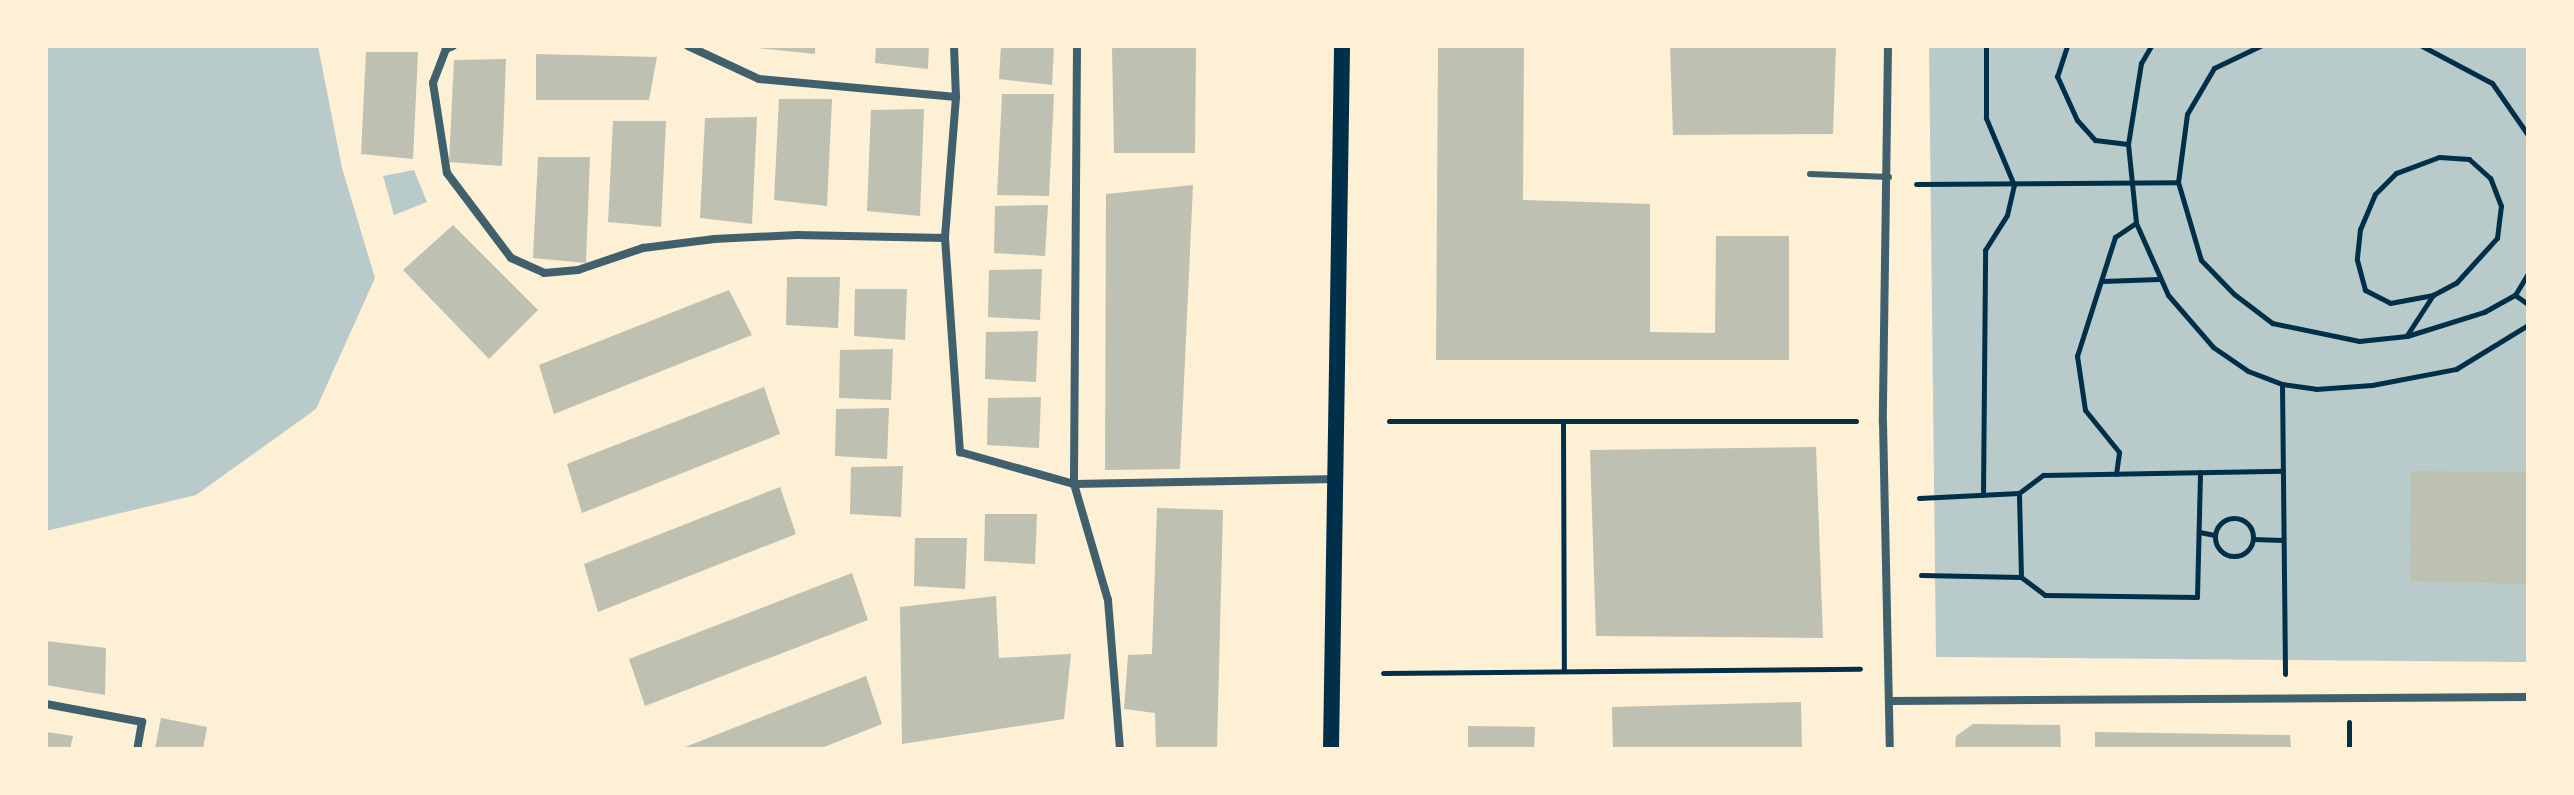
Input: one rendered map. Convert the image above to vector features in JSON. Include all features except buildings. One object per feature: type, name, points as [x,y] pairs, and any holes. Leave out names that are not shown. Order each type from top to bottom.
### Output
[{"type":"main road","points":[[1331,749],[1339,479],[1342,46]]},
{"type":"street","points":[[453,46],[446,49],[433,83],[447,173],[511,258],[544,273],[578,270],[643,248],[714,239],[945,238]]},
{"type":"street","points":[[688,46],[759,79],[956,97]]},
{"type":"street","points":[[954,46],[956,97],[945,238],[960,452],[1074,484],[1339,479]]},
{"type":"street","points":[[1077,46],[1074,484],[1108,600],[1120,749]]},
{"type":"street","points":[[1888,46],[1889,177],[1883,422],[1890,749]]},
{"type":"street","points":[[1891,701],[2528,697]]},
{"type":"street","points":[[46,704],[142,722],[137,749]]},
{"type":"lane","points":[[1810,174],[1889,177]]},
{"type":"path","points":[[1983,495],[1985,250],[2007,215],[2014,185],[1986,118],[1986,46]]},
{"type":"path","points":[[2067,46],[2057,76],[2077,120],[2095,140],[2128,144]]},
{"type":"path","points":[[2151,46],[2141,63],[2128,144],[2128,183],[2136,223],[2159,279],[2213,347],[2248,371],[2282,384],[2316,389],[2372,385],[2456,369],[2528,325]]},
{"type":"path","points":[[2260,46],[2214,68],[2187,114],[2178,182],[2201,260],[2272,323],[2359,341],[2407,336],[2484,312],[2515,295],[2528,273]]},
{"type":"path","points":[[2422,46],[2463,63],[2492,83],[2528,135]]},
{"type":"path","points":[[2407,336],[2433,295],[2456,283],[2497,238],[2501,206],[2490,178],[2469,159],[2439,157],[2396,173],[2375,194],[2360,229],[2357,260],[2365,290],[2390,303],[2433,295]]},
{"type":"path","points":[[1916,184],[2178,182]]},
{"type":"path","points":[[2116,474],[2119,452],[2085,410],[2079,388],[2077,356],[2115,237],[2136,223]]},
{"type":"path","points":[[2102,281],[2159,279]]},
{"type":"path","points":[[2515,295],[2528,304]]},
{"type":"path","points":[[2282,384],[2285,674]]},
{"type":"path","points":[[1389,421],[1856,421]]},
{"type":"path","points":[[1563,421],[1564,671]]},
{"type":"path","points":[[1919,498],[2019,493],[2043,475],[2283,471]]},
{"type":"path","points":[[1921,575],[2021,577],[2045,595],[2197,597],[2200,472]]},
{"type":"path","points":[[2019,493],[2021,577]]},
{"type":"path","points":[[2227,519],[2240,519],[2250,526],[2253,539],[2244,553],[2232,556],[2221,551],[2215,535],[2227,519]]},
{"type":"path","points":[[2199,532],[2215,535]]},
{"type":"path","points":[[2253,539],[2283,540]]},
{"type":"path","points":[[1383,673],[1860,669]]},
{"type":"path","points":[[2349,722],[2349,749]]},
{"type":"shaded area","points":[[46,46],[318,46],[342,168],[375,278],[316,409],[196,495],[46,531]]},
{"type":"shaded area","points":[[1929,46],[2528,46],[2528,662],[1936,657]]},
{"type":"shaded area","points":[[414,170],[427,202],[394,215],[383,176]]}]
